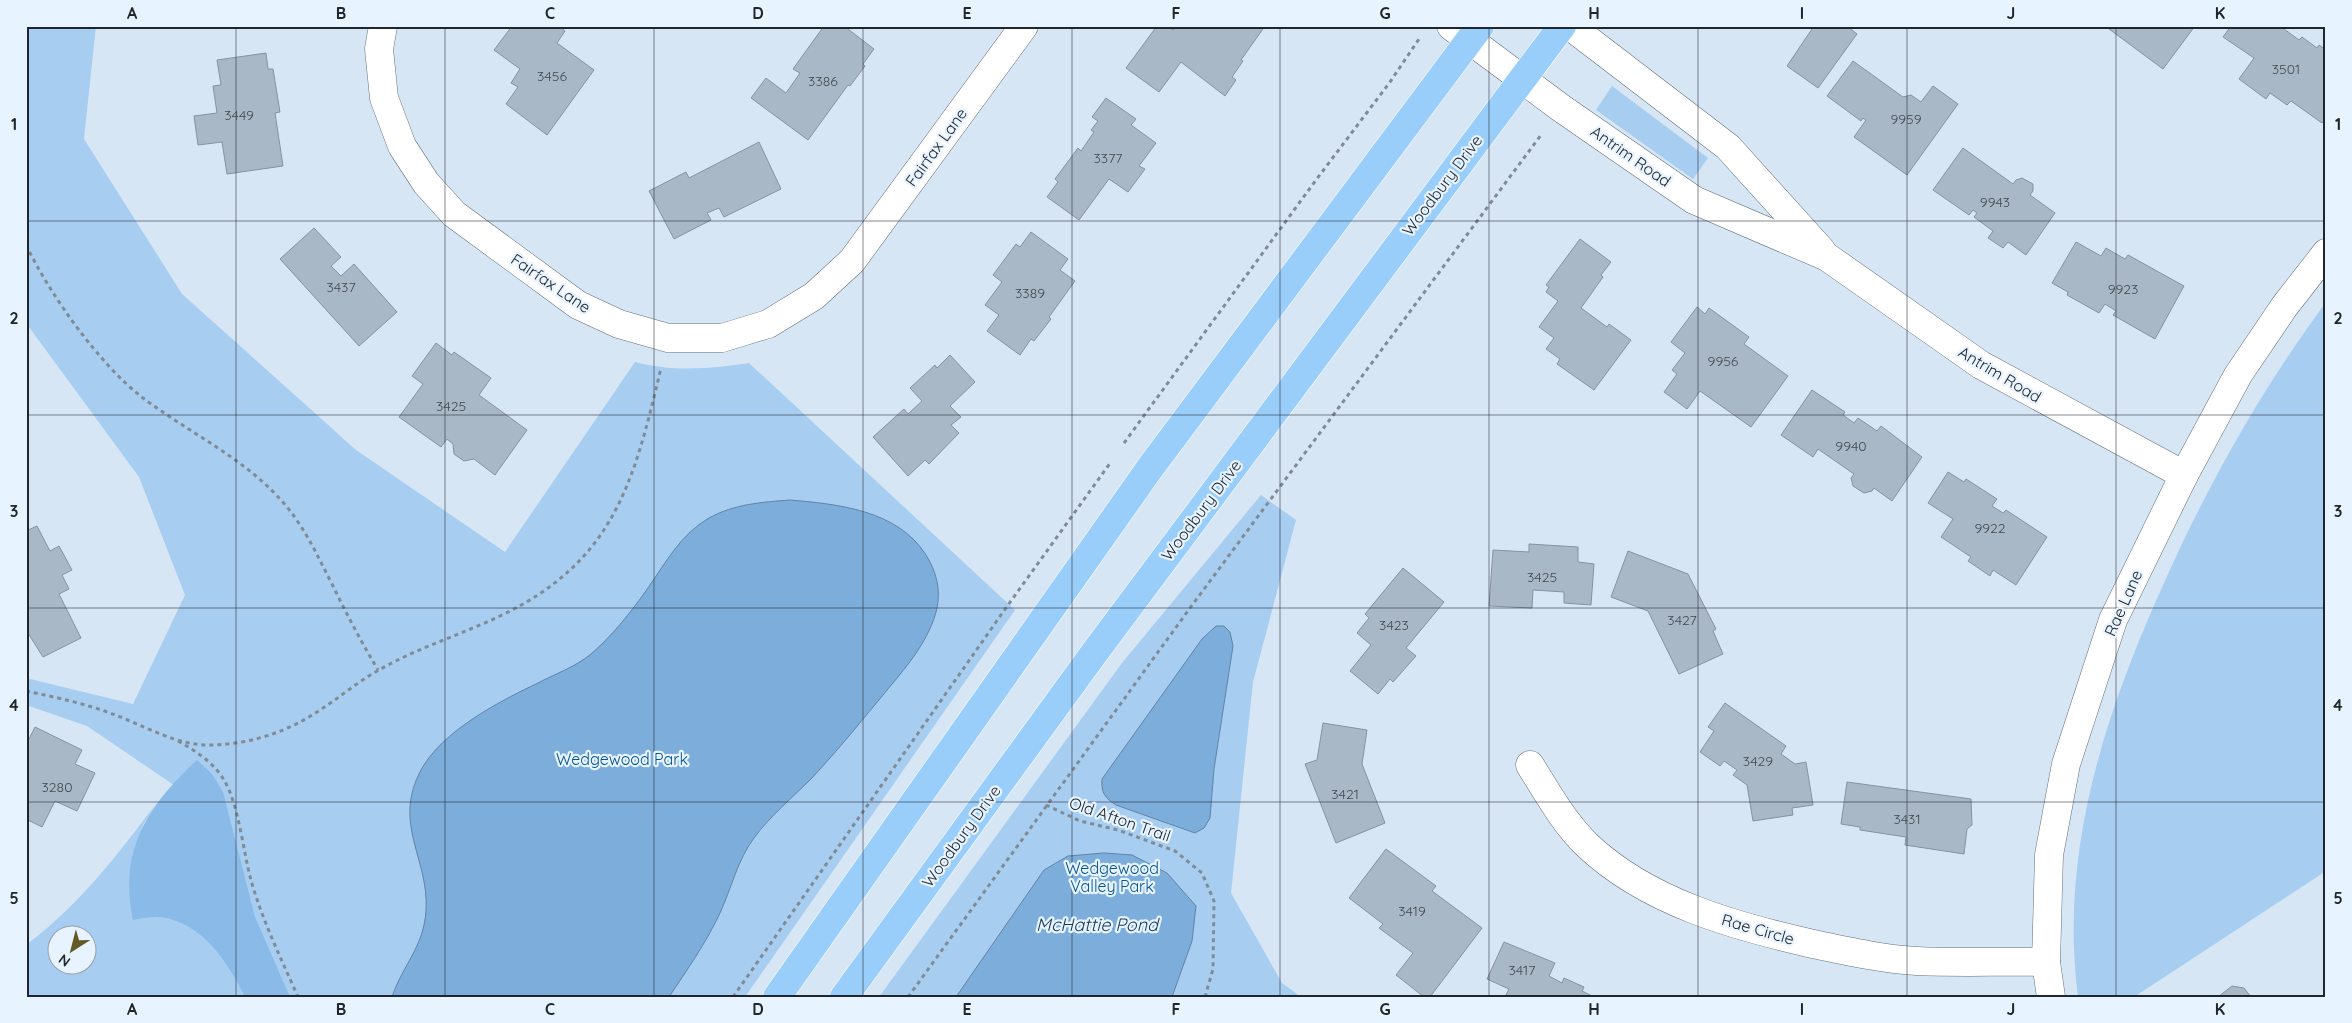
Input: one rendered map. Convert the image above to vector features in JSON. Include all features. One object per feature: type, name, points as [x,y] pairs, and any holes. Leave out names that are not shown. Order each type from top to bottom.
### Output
[{"type":"main road","name":"Woodbury Drive","points":[[844,997],[1092,656],[1562,26]]},
{"type":"main road","points":[[777,997],[1150,468],[1467,31]]},
{"type":"street","name":"Fairfax Lane","points":[[383,26],[379,49],[384,98],[402,146],[426,183],[454,214],[578,305],[619,324],[668,338],[722,338],[768,324],[814,296],[852,261],[1024,26]]},
{"type":"street","name":"Antrim Road","points":[[1570,26],[1728,147],[1827,257]]},
{"type":"street","name":"Antrim Road","points":[[1467,31],[1522,78],[1694,200],[1827,257],[1981,365],[2184,475]]},
{"type":"street","name":"Rae Lane","points":[[2051,997],[2046,962],[2049,855],[2066,764],[2113,620],[2184,475],[2238,375],[2284,307],[2326,253]]},
{"type":"street","name":"Rae Circle","points":[[1530,765],[1554,803],[1586,844],[1632,879],[1688,908],[1768,934],[1845,951],[1916,961],[2046,962]]},
{"type":"path","points":[[1390,82],[1423,34]]},
{"type":"path","points":[[908,997],[1046,805],[1522,159]]},
{"type":"path","points":[[26,245],[52,290],[73,320],[89,342],[127,384],[249,471],[280,498],[313,544],[348,616],[378,670]]},
{"type":"path","points":[[26,691],[95,708],[169,736],[206,745],[241,742],[259,738],[304,720],[378,670],[520,606],[549,588],[587,553],[606,527],[631,480],[643,445],[668,338]]},
{"type":"path","points":[[169,736],[209,762],[229,789],[243,849],[262,915],[298,997]]},
{"type":"path","name":"Old Afton Trail","points":[[1046,805],[1080,820],[1118,830],[1176,851],[1202,873],[1214,900],[1212,969],[1205,997]]},
{"type":"green space","name":"Wedgewood Park","points":[[26,26],[96,26],[84,139],[182,294],[356,450],[505,552],[635,362],[677,368],[720,367],[749,363],[1015,610],[745,997],[26,997],[26,945],[48,927],[48,976],[98,976],[98,926],[49,926],[111,862],[155,805],[142,827],[187,794],[87,726],[26,705],[26,678],[133,704],[185,595],[139,477],[26,323]]},
{"type":"green space","points":[[1612,86],[1708,158],[1693,179],[1596,110]]},
{"type":"green space","points":[[2326,302],[2326,871],[2134,997],[2078,997],[2074,943],[2075,889],[2081,837],[2092,784],[2123,682],[2164,583],[2218,474],[2258,403]]},
{"type":"green space","name":"Wedgewood Valley Park","points":[[1261,495],[1296,520],[1253,682],[1231,893],[1282,983],[1301,997],[879,997],[1122,663]]},
{"type":"shaded area","points":[[197,760],[212,774],[223,792],[255,917],[290,997],[245,997],[222,958],[201,935],[175,920],[150,917],[133,920],[129,895],[130,872],[134,851],[141,831],[151,812],[164,794]]},
{"type":"water","points":[[790,500],[846,507],[883,519],[900,528],[914,540],[926,555],[932,567],[938,587],[937,608],[924,641],[903,671],[822,767],[754,838],[739,865],[715,924],[669,997],[392,997],[417,945],[424,923],[426,910],[425,891],[414,841],[410,807],[413,789],[421,770],[430,756],[457,730],[490,708],[572,666],[591,654],[607,639],[642,597],[682,540],[699,525],[719,513],[738,507]]},
{"type":"water","points":[[1216,626],[1224,626],[1230,632],[1233,646],[1214,769],[1210,818],[1204,828],[1195,833],[1116,805],[1104,795],[1102,779],[1202,639]]},
{"type":"water","name":"McHattie Pond","points":[[1104,853],[1132,855],[1167,873],[1196,906],[1192,941],[1172,997],[956,997],[1044,870],[1068,856]]},
{"type":"building","points":[[512,26],[559,26],[565,31],[557,43],[594,70],[547,135],[506,104],[518,87],[511,83],[520,69],[494,50]]},
{"type":"building","points":[[824,26],[844,26],[874,49],[863,64],[865,66],[850,86],[848,85],[808,140],[751,98],[766,78],[786,93],[800,73],[793,69]]},
{"type":"building","points":[[1157,26],[1167,26],[1173,30],[1176,26],[1265,26],[1241,60],[1243,61],[1232,77],[1236,80],[1225,96],[1181,62],[1159,92],[1126,68]]},
{"type":"building","points":[[1814,26],[1847,26],[1857,34],[1818,88],[1787,66]]},
{"type":"building","points":[[2105,26],[2195,26],[2163,69]]},
{"type":"building","points":[[2231,26],[2280,26],[2299,40],[2302,37],[2317,48],[2319,45],[2326,50],[2326,118],[2322,123],[2291,101],[2287,105],[2270,93],[2266,99],[2239,79],[2254,58],[2223,37]]},
{"type":"building","points":[[266,53],[268,69],[273,69],[280,112],[275,113],[283,166],[227,174],[222,142],[198,145],[194,116],[217,113],[213,86],[221,85],[217,60]]},
{"type":"building","points":[[1853,61],[1903,97],[1911,95],[1921,102],[1933,86],[1958,104],[1907,175],[1854,137],[1866,120],[1863,118],[1861,121],[1827,96]]},
{"type":"building","points":[[1106,98],[1136,119],[1131,125],[1156,143],[1139,166],[1145,169],[1128,192],[1109,179],[1079,220],[1047,197],[1058,182],[1055,179],[1078,148],[1081,151],[1094,132],[1091,130],[1098,121],[1092,117]]},
{"type":"building","points":[[759,142],[781,189],[724,217],[719,208],[707,213],[711,220],[674,239],[649,191],[686,172],[689,178]]},
{"type":"building","points":[[1963,148],[2013,184],[2016,180],[2022,178],[2033,184],[2033,191],[2030,195],[2055,213],[2026,255],[2008,242],[2003,248],[1988,238],[1993,231],[1974,217],[1977,213],[1973,210],[1969,215],[1933,190]]},
{"type":"building","points":[[314,228],[341,257],[331,266],[341,276],[354,264],[397,312],[359,346],[280,259]]},
{"type":"building","points":[[1031,232],[1068,259],[1060,270],[1075,281],[1049,317],[1051,319],[1034,341],[1031,339],[1020,355],[987,331],[999,315],[985,305],[1002,282],[993,275],[1016,244],[1020,247]]},
{"type":"building","points":[[1580,239],[1611,262],[1581,308],[1607,327],[1609,324],[1631,340],[1594,390],[1557,364],[1560,359],[1546,349],[1554,338],[1539,327],[1558,301],[1546,292],[1549,287],[1546,285]]},
{"type":"building","points":[[2076,242],[2101,256],[2106,248],[2125,259],[2128,255],[2184,286],[2155,339],[2113,315],[2116,311],[2105,304],[2099,313],[2067,295],[2068,292],[2052,283]]},
{"type":"building","points":[[1697,307],[1705,314],[1709,308],[1749,337],[1744,344],[1788,376],[1751,427],[1700,391],[1687,409],[1664,392],[1677,374],[1672,370],[1685,353],[1671,342]]},
{"type":"building","points":[[436,343],[452,355],[454,352],[491,378],[479,395],[527,430],[495,475],[474,459],[464,461],[454,454],[453,444],[447,439],[441,447],[399,417],[423,384],[412,376]]},
{"type":"building","points":[[950,355],[975,382],[950,406],[961,417],[951,425],[959,433],[929,464],[925,460],[908,476],[873,437],[904,409],[908,414],[922,401],[910,388],[935,365],[937,368]]},
{"type":"building","points":[[1812,390],[1845,412],[1843,415],[1854,423],[1858,418],[1877,431],[1881,426],[1922,457],[1892,501],[1874,488],[1872,491],[1864,493],[1853,486],[1851,478],[1854,474],[1818,449],[1813,457],[1781,435]]},
{"type":"building","points":[[1948,472],[1964,482],[1966,479],[1997,499],[1992,506],[2003,513],[2006,510],[2047,537],[2016,585],[1993,570],[1990,576],[1968,561],[1971,557],[1941,537],[1953,519],[1928,503]]},
{"type":"building","points":[[37,526],[50,551],[59,546],[72,570],[62,575],[69,589],[59,594],[81,638],[43,657],[26,630],[26,531]]},
{"type":"building","points":[[1529,544],[1578,547],[1578,562],[1594,564],[1591,605],[1564,603],[1564,592],[1533,590],[1532,608],[1489,606],[1493,550],[1529,552]]},
{"type":"building","points":[[1628,551],[1688,574],[1716,629],[1713,631],[1723,654],[1679,674],[1648,611],[1611,597]]},
{"type":"building","points":[[1403,568],[1444,602],[1406,648],[1416,656],[1393,682],[1390,679],[1378,694],[1350,671],[1371,645],[1357,633],[1369,618],[1365,614]]},
{"type":"building","points":[[1725,703],[1786,746],[1781,754],[1795,764],[1806,762],[1813,805],[1792,808],[1793,815],[1753,821],[1747,785],[1733,775],[1737,770],[1724,761],[1720,766],[1700,752],[1714,731],[1708,727]]},
{"type":"building","points":[[1323,723],[1367,730],[1362,764],[1385,823],[1336,843],[1305,764],[1317,760]]},
{"type":"building","points":[[35,727],[82,750],[75,764],[95,773],[77,811],[55,801],[42,827],[26,819],[26,745]]},
{"type":"building","points":[[1847,782],[1971,799],[1972,825],[1967,829],[1964,854],[1905,845],[1906,837],[1860,830],[1860,827],[1841,824]]},
{"type":"building","points":[[1386,849],[1436,886],[1432,891],[1482,928],[1430,997],[1424,997],[1396,975],[1413,953],[1379,928],[1383,924],[1349,898]]},
{"type":"building","points":[[1504,942],[1555,963],[1549,976],[1562,983],[1564,978],[1584,987],[1582,991],[1594,997],[1505,997],[1509,989],[1487,979]]},
{"type":"building","points":[[2232,986],[2244,988],[2251,997],[2218,997]]}]
